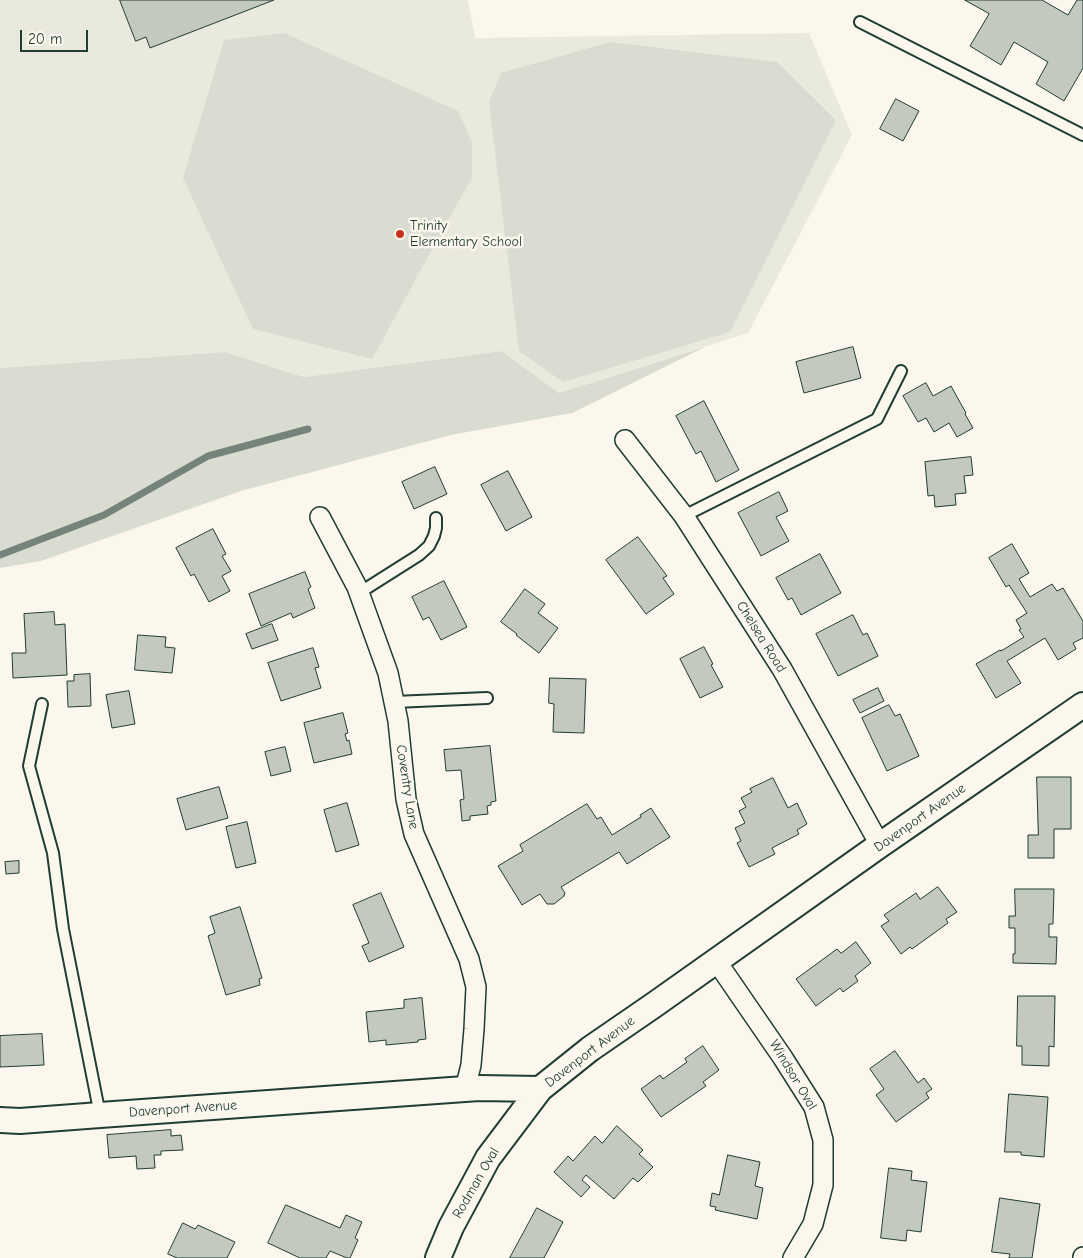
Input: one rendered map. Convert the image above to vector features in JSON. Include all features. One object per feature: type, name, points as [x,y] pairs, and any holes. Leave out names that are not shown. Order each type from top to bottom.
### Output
[{"type":"street","name":"Chelsea Road","points":[[625,440],[684,516],[782,669],[880,846]]},
{"type":"street","name":"Coventry Lane","points":[[320,516],[357,587],[388,673],[398,721],[406,799],[414,834],[470,959],[476,987],[471,1065],[465,1088]]},
{"type":"street","name":"Davenport Avenue","points":[[0,1120],[20,1121],[465,1088],[540,1089],[590,1049],[1083,705]]},
{"type":"street","name":"Windsor Oval","points":[[717,962],[784,1058],[814,1106],[824,1140],[823,1185],[813,1224],[793,1258]]},
{"type":"street","name":"Rodman Oval","points":[[438,1258],[451,1227],[488,1158],[540,1089]]},
{"type":"lane","points":[[860,22],[1083,135]]},
{"type":"lane","points":[[684,516],[877,419],[901,371]]},
{"type":"lane","points":[[359,593],[419,555],[429,546],[436,528],[436,518]]},
{"type":"lane","points":[[394,702],[487,698]]},
{"type":"lane","points":[[42,704],[28,766],[52,853],[63,928],[100,1115]]},
{"type":"shaded area","name":"Trinity Elementary School","points":[[0,0],[468,0],[475,38],[809,33],[852,135],[748,333],[559,393],[502,351],[304,377],[225,352],[0,368]]},
{"type":"shaded area","points":[[284,33],[458,111],[472,142],[472,177],[372,359],[253,329],[183,178],[224,40]]},
{"type":"shaded area","points":[[610,42],[777,62],[836,120],[730,332],[563,382],[519,351],[489,102],[501,73]]},
{"type":"shaded area","points":[[705,347],[572,413],[451,435],[241,491],[41,561],[0,568],[0,368],[225,352],[304,377],[502,351],[559,393]]},
{"type":"building","points":[[120,0],[274,0],[150,48],[146,37],[136,41]]},
{"type":"building","points":[[965,0],[1042,0],[1068,15],[1077,0],[1083,0],[1083,68],[1064,101],[1036,84],[1048,62],[1014,42],[1001,65],[970,46],[989,14]]},
{"type":"building","points":[[896,99],[919,111],[903,141],[880,129]]},
{"type":"building","points":[[853,347],[861,378],[804,393],[796,362]]},
{"type":"building","points":[[926,383],[933,396],[951,386],[973,428],[957,437],[949,423],[934,432],[926,418],[918,422],[903,396]]},
{"type":"building","points":[[704,401],[739,470],[716,482],[701,451],[696,454],[676,416]]},
{"type":"building","points":[[971,457],[973,475],[964,476],[966,493],[955,494],[956,505],[935,507],[934,495],[928,496],[925,462]]},
{"type":"building","points":[[435,467],[447,494],[414,509],[402,482]]},
{"type":"building","points":[[508,471],[532,517],[506,531],[481,485]]},
{"type":"building","points":[[779,492],[788,511],[776,517],[789,541],[761,556],[738,513]]},
{"type":"building","points":[[213,529],[226,554],[222,556],[231,571],[222,576],[230,591],[209,602],[194,574],[191,576],[176,548]]},
{"type":"building","points":[[638,537],[667,576],[663,578],[674,594],[646,614],[606,560]]},
{"type":"building","points":[[1012,544],[1029,573],[1019,579],[1030,597],[1052,584],[1057,591],[1063,588],[1083,621],[1083,638],[1073,643],[1076,649],[1058,660],[1045,638],[1007,661],[1021,683],[996,698],[976,664],[1024,637],[1019,630],[1021,629],[1016,620],[1027,613],[1009,585],[1006,587],[989,558]]},
{"type":"building","points":[[820,554],[841,593],[801,615],[792,598],[788,600],[776,578]]},
{"type":"building","points":[[305,572],[311,587],[308,589],[315,608],[293,618],[291,613],[261,626],[249,594]]},
{"type":"building","points":[[444,581],[467,627],[441,640],[429,617],[423,620],[412,597]]},
{"type":"building","points":[[525,589],[545,604],[538,613],[558,628],[539,653],[501,622]]},
{"type":"building","points":[[54,612],[55,625],[65,624],[67,675],[13,678],[12,653],[26,653],[24,614]]},
{"type":"building","points":[[853,615],[863,635],[867,633],[878,656],[838,676],[816,634]]},
{"type":"building","points":[[272,624],[278,640],[252,649],[246,634]]},
{"type":"building","points":[[138,635],[166,637],[165,647],[175,648],[172,673],[135,670]]},
{"type":"building","points":[[704,647],[723,687],[700,698],[680,659]]},
{"type":"building","points":[[313,648],[319,667],[315,668],[321,688],[281,701],[268,663]]},
{"type":"building","points":[[90,674],[91,706],[68,707],[67,681],[74,681],[74,675]]},
{"type":"building","points":[[550,678],[586,679],[584,733],[553,732],[554,704],[549,703]]},
{"type":"building","points":[[878,688],[884,701],[860,713],[853,700]]},
{"type":"building","points":[[129,691],[135,724],[112,728],[106,695]]},
{"type":"building","points":[[889,705],[895,716],[900,714],[919,756],[887,771],[862,718]]},
{"type":"building","points":[[343,713],[348,733],[345,734],[347,741],[349,740],[352,754],[314,763],[304,723]]},
{"type":"building","points":[[490,746],[496,801],[491,802],[491,805],[487,806],[488,814],[470,816],[470,820],[462,821],[460,800],[464,799],[461,770],[446,771],[444,750]]},
{"type":"building","points":[[285,747],[291,771],[271,776],[265,752]]},
{"type":"building","points":[[1037,777],[1071,777],[1071,829],[1054,829],[1054,858],[1028,858],[1028,835],[1038,835]]},
{"type":"building","points":[[773,778],[788,808],[797,803],[807,824],[797,830],[799,834],[772,848],[775,854],[749,867],[737,843],[741,841],[735,828],[745,823],[739,811],[746,807],[741,798],[752,792],[750,789]]},
{"type":"building","points":[[219,787],[228,818],[186,830],[177,799]]},
{"type":"building","points":[[347,803],[359,845],[336,852],[324,810]]},
{"type":"building","points":[[587,804],[597,819],[601,817],[612,835],[641,817],[640,815],[651,808],[670,837],[627,864],[619,852],[561,887],[565,893],[564,896],[554,904],[547,904],[540,894],[522,905],[498,866],[523,851],[520,845]]},
{"type":"building","points":[[247,822],[256,863],[236,868],[226,827]]},
{"type":"building","points":[[19,861],[19,873],[6,874],[5,862]]},
{"type":"building","points":[[938,887],[957,912],[946,919],[948,923],[912,949],[910,947],[901,954],[881,926],[889,921],[884,915],[916,893],[920,899]]},
{"type":"building","points":[[1015,889],[1054,889],[1053,924],[1049,924],[1049,937],[1057,937],[1056,964],[1013,963],[1015,928],[1009,928],[1009,916],[1015,916]]},
{"type":"building","points":[[381,893],[404,947],[369,962],[362,946],[369,943],[353,905]]},
{"type":"building","points":[[240,907],[262,978],[259,979],[260,985],[226,995],[208,936],[215,933],[210,917]]},
{"type":"building","points":[[856,942],[871,963],[855,976],[858,981],[843,992],[840,988],[816,1006],[796,979],[837,949],[841,953]]},
{"type":"building","points":[[1018,996],[1055,996],[1054,1047],[1049,1046],[1049,1066],[1022,1065],[1022,1046],[1017,1046]]},
{"type":"building","points":[[422,998],[426,1039],[418,1040],[418,1042],[386,1045],[386,1040],[369,1042],[366,1012],[404,1008],[404,1000]]},
{"type":"building","points":[[42,1034],[44,1065],[0,1067],[0,1036]]},
{"type":"building","points":[[703,1046],[719,1070],[703,1082],[706,1086],[661,1117],[641,1089],[660,1075],[663,1079],[687,1062],[685,1059]]},
{"type":"building","points":[[895,1051],[918,1083],[924,1078],[932,1089],[926,1093],[929,1098],[896,1122],[876,1095],[884,1089],[870,1069]]},
{"type":"building","points":[[1009,1094],[1048,1097],[1044,1157],[1021,1155],[1021,1152],[1005,1152]]},
{"type":"building","points":[[617,1126],[643,1150],[639,1154],[653,1167],[638,1182],[633,1178],[614,1199],[586,1175],[582,1180],[590,1187],[581,1197],[554,1172],[568,1156],[573,1161],[595,1136],[602,1143]]},
{"type":"building","points":[[171,1130],[171,1136],[181,1135],[183,1150],[161,1151],[161,1155],[154,1155],[155,1168],[137,1169],[136,1156],[109,1158],[107,1135]]},
{"type":"building","points":[[728,1155],[760,1162],[755,1186],[763,1188],[757,1219],[715,1210],[716,1207],[710,1206],[712,1193],[719,1195]]},
{"type":"building","points":[[889,1168],[912,1171],[911,1180],[927,1182],[921,1232],[907,1230],[906,1241],[881,1238]]},
{"type":"building","points":[[1000,1198],[1040,1204],[1032,1258],[1009,1258],[1010,1254],[992,1252]]},
{"type":"building","points":[[286,1205],[340,1228],[346,1215],[362,1222],[355,1238],[358,1240],[350,1258],[330,1251],[326,1258],[300,1258],[268,1243]]},
{"type":"building","points":[[537,1208],[563,1222],[544,1258],[510,1258]]},
{"type":"building","points":[[183,1223],[195,1229],[198,1225],[235,1242],[227,1258],[177,1258],[168,1254]]},
{"type":"waterway","points":[[0,555],[104,515],[208,456],[308,429]]},
{"type":"place","name":"Trinity Elementary School","points":[[400,234]]}]
